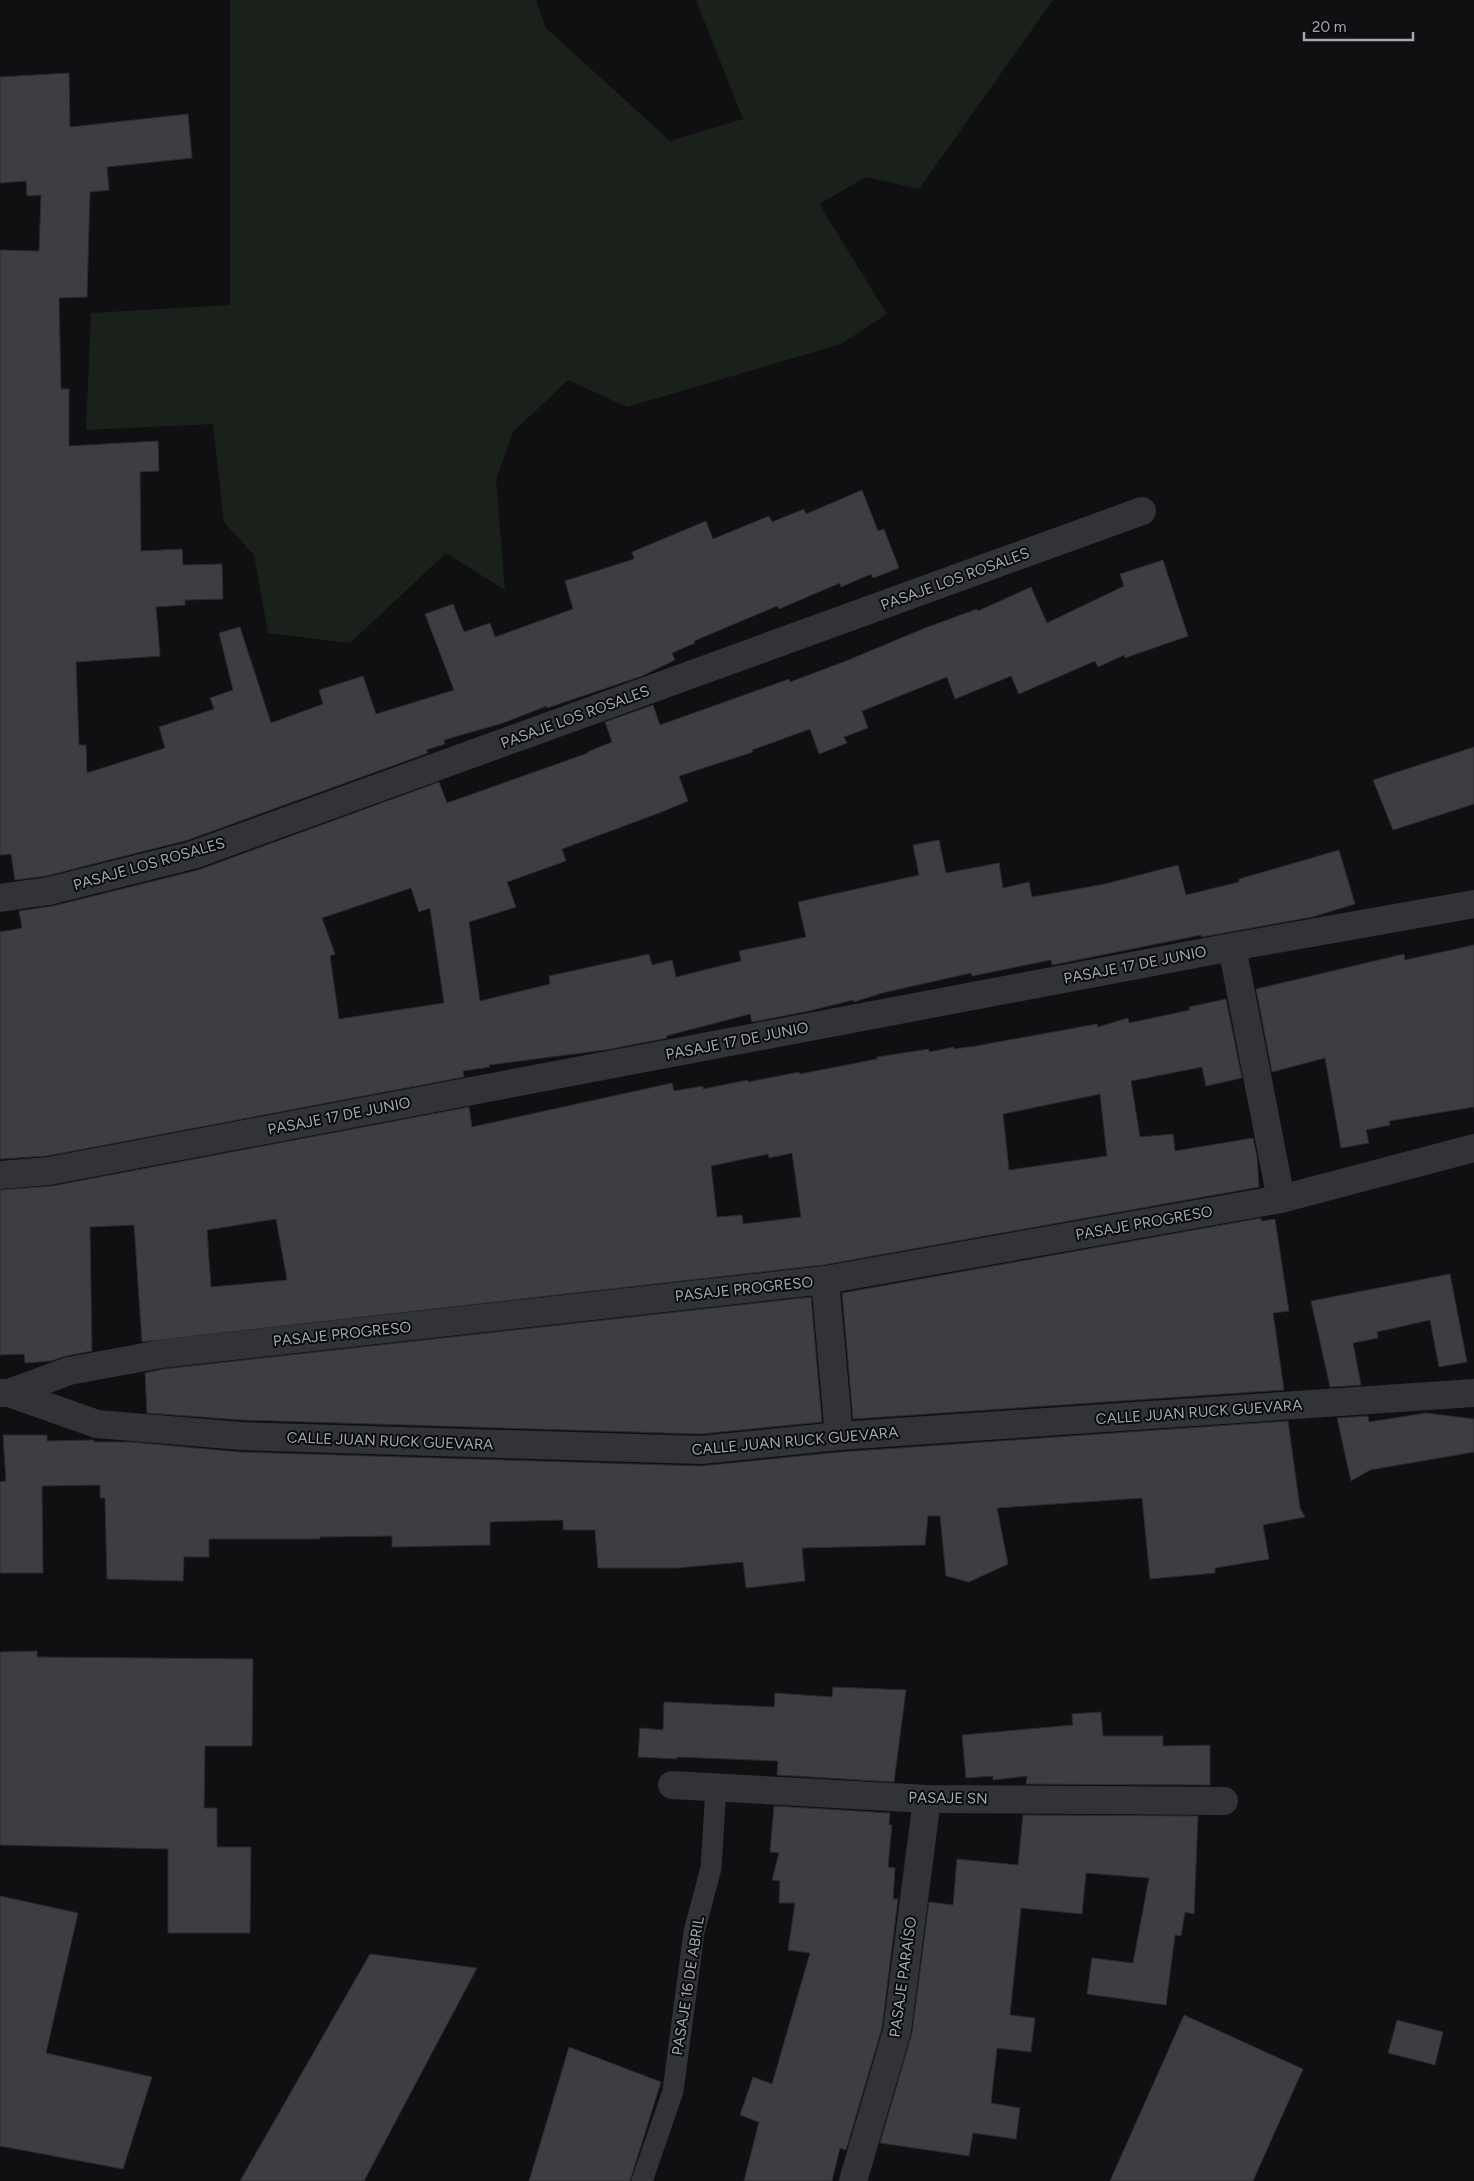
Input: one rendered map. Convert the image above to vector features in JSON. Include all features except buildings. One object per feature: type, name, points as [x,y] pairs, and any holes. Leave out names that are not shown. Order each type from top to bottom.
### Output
[{"type":"street","name":"PASAJE LOS ROSALES","points":[[0,898],[49,891],[193,855],[1142,511]]},
{"type":"street","name":"PASAJE 17 DE JUNIO","points":[[0,1175],[50,1171],[1232,947],[1474,904]]},
{"type":"street","points":[[1232,947],[1281,1199]]},
{"type":"street","name":"PASAJE PROGRESO","points":[[5,1393],[69,1371],[161,1354],[826,1280],[1281,1199],[1474,1148]]},
{"type":"street","points":[[826,1280],[838,1436]]},
{"type":"street","name":"CALLE JUAN RUCK GUEVARA","points":[[5,1393],[97,1424],[241,1436],[702,1450],[838,1436],[1474,1393]]},
{"type":"street","name":"PASAJE SN","points":[[672,1785],[928,1799],[1224,1800]]},
{"type":"street","name":"PASAJE PARAÍSO","points":[[853,2181],[897,2031],[928,1799]]},
{"type":"lane","name":"PASAJE 16 DE ABRIL","points":[[642,2181],[673,2091],[694,1932],[711,1868],[716,1787]]},
{"type":"shaded area","points":[[230,0],[536,0],[546,28],[670,141],[743,119],[696,0],[1053,0],[919,189],[866,177],[819,204],[887,314],[841,344],[627,407],[568,380],[513,432],[496,480],[505,590],[446,553],[350,643],[268,633],[254,555],[224,522],[213,424],[86,430],[91,313],[230,305]]}]
